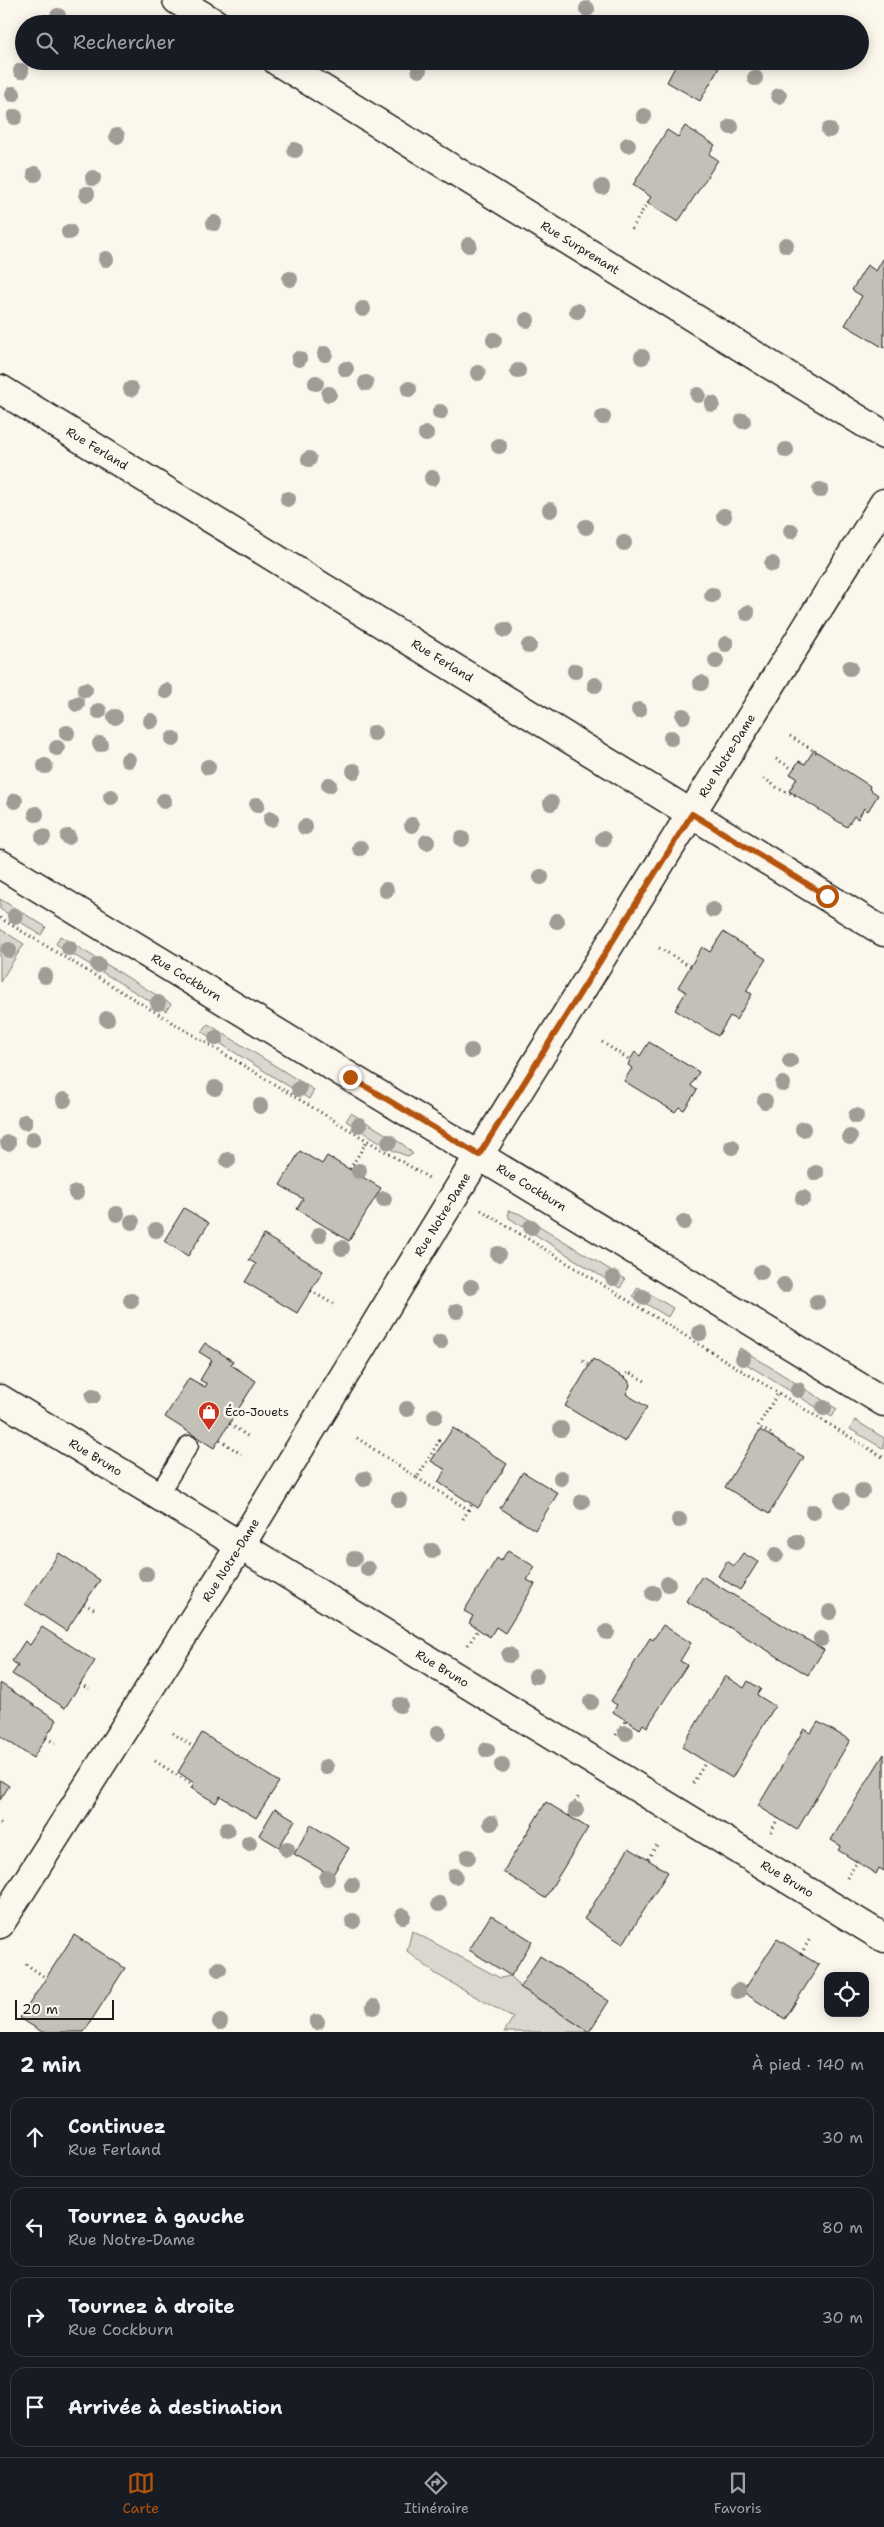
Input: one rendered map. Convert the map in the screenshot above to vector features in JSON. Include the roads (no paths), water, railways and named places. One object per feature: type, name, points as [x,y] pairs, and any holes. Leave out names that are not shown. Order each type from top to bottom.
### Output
[{"type":"street","points":[[177,0],[201,15]]},
{"type":"street","name":"Rue Surprenant","points":[[292,70],[884,435]]},
{"type":"street","name":"Rue Ferland","points":[[0,389],[884,932]]},
{"type":"street","name":"Rue Notre-Dame","points":[[0,1924],[240,1546],[479,1155],[884,503]]},
{"type":"street","name":"Rue Cockburn","points":[[0,864],[884,1402]]},
{"type":"street","name":"Rue Bruno","points":[[0,1398],[884,1938]]},
{"type":"lane","points":[[158,1495],[189,1445]]},
{"type":"place","name":"Éco-Jouets","points":[[209,1431]]}]
